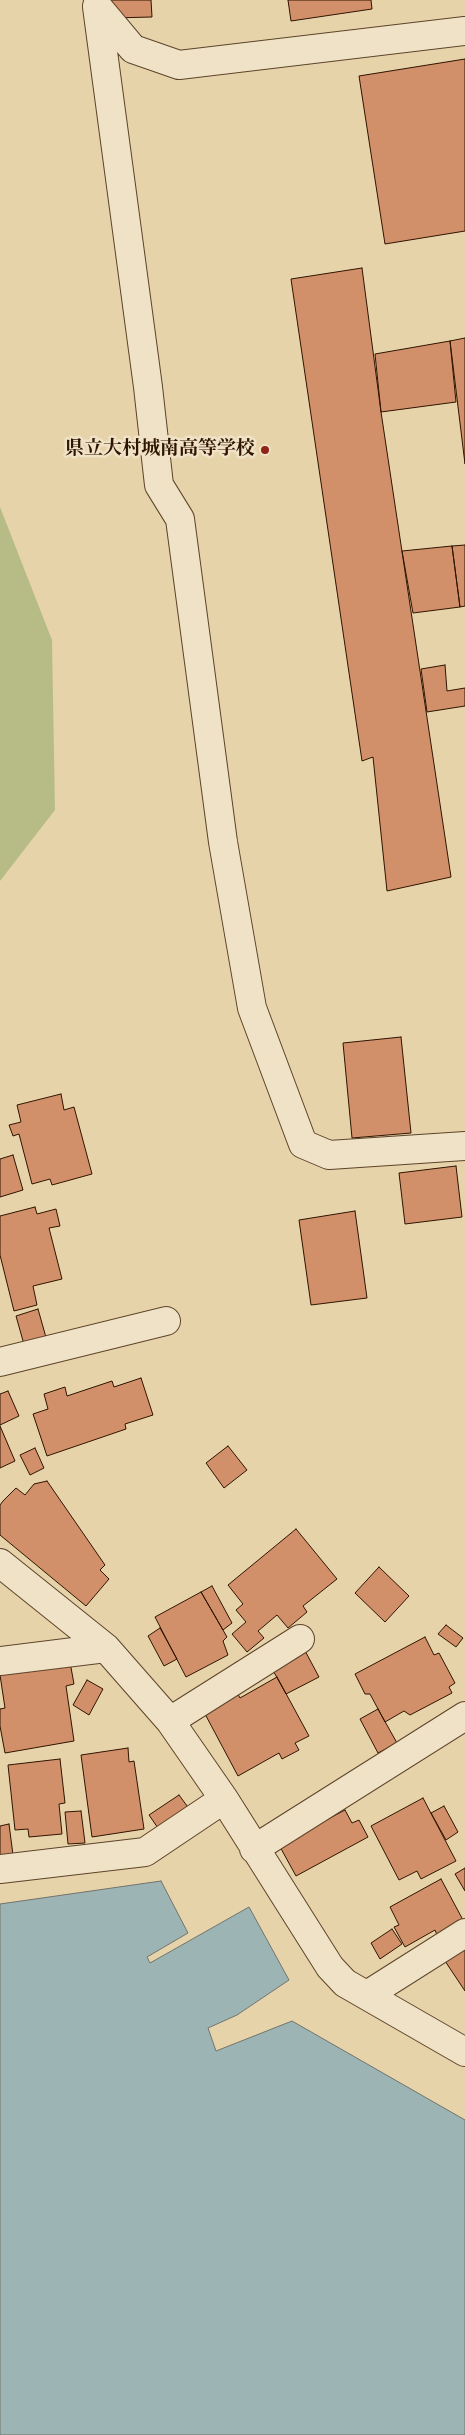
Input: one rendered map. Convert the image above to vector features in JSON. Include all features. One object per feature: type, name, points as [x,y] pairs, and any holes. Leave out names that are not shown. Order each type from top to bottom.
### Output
[{"type":"street","points":[[96,4],[132,49],[179,65],[465,31]]},
{"type":"street","points":[[96,4],[148,387],[159,485],[180,519],[223,842],[252,1008],[303,1144],[329,1155],[465,1146]]},
{"type":"street","points":[[0,1362],[166,1321]]},
{"type":"street","points":[[0,1563],[106,1648],[170,1721],[224,1799],[330,1967],[345,1984],[465,2052]]},
{"type":"street","points":[[170,1721],[300,1640]]},
{"type":"street","points":[[0,1661],[106,1648]]},
{"type":"street","points":[[254,1848],[465,1716]]},
{"type":"street","points":[[0,1869],[145,1852],[224,1799]]},
{"type":"street","points":[[367,1995],[465,1933]]},
{"type":"green space","points":[[0,507],[52,640],[55,810],[0,881]]},
{"type":"water","points":[[161,1881],[188,1933],[147,1957],[150,1963],[249,1907],[289,1980],[237,2015],[208,2028],[216,2051],[292,2021],[465,2120],[465,2435],[0,2435],[0,1904]]},
{"type":"building","points":[[110,0],[151,0],[152,17],[111,18]]},
{"type":"building","points":[[288,0],[371,0],[372,9],[291,21]]},
{"type":"building","points":[[465,59],[465,231],[385,244],[359,76]]},
{"type":"building","points":[[362,268],[381,412],[451,877],[387,891],[373,757],[362,761],[291,279]]},
{"type":"building","points":[[465,338],[465,464],[450,341]]},
{"type":"building","points":[[450,341],[456,402],[381,412],[375,354]]},
{"type":"building","points":[[465,545],[465,606],[460,607],[452,546]]},
{"type":"building","points":[[452,546],[460,607],[413,613],[402,551]]},
{"type":"building","points":[[445,665],[447,691],[465,688],[465,706],[427,712],[421,669]]},
{"type":"building","points":[[401,1037],[411,1133],[352,1138],[343,1043]]},
{"type":"building","points":[[61,1094],[64,1110],[74,1107],[92,1174],[52,1185],[50,1179],[32,1184],[19,1134],[13,1136],[9,1125],[21,1122],[17,1105]]},
{"type":"building","points":[[13,1155],[23,1190],[0,1197],[0,1159]]},
{"type":"building","points":[[456,1166],[462,1217],[405,1224],[399,1173]]},
{"type":"building","points":[[35,1207],[37,1214],[56,1209],[60,1226],[49,1228],[62,1279],[33,1286],[37,1305],[14,1311],[0,1255],[0,1216]]},
{"type":"building","points":[[355,1211],[367,1298],[311,1305],[299,1220]]},
{"type":"building","points":[[38,1309],[47,1341],[25,1348],[16,1316]]},
{"type":"building","points":[[141,1378],[153,1415],[125,1424],[126,1429],[47,1456],[33,1414],[48,1409],[44,1394],[65,1387],[67,1396],[112,1381],[114,1387]]},
{"type":"building","points":[[8,1391],[19,1416],[0,1425],[0,1394]]},
{"type":"building","points":[[0,1426],[15,1461],[0,1468]]},
{"type":"building","points":[[228,1446],[247,1470],[224,1488],[206,1463]]},
{"type":"building","points":[[35,1448],[44,1468],[30,1475],[20,1455]]},
{"type":"building","points":[[47,1481],[105,1565],[100,1570],[109,1579],[86,1606],[0,1535],[0,1505],[3,1501],[16,1488],[25,1495],[34,1484]]},
{"type":"building","points":[[296,1529],[337,1579],[303,1606],[307,1612],[288,1628],[277,1615],[258,1631],[264,1638],[247,1652],[232,1634],[246,1622],[236,1610],[243,1604],[228,1585]]},
{"type":"building","points":[[379,1567],[409,1596],[385,1622],[355,1593]]},
{"type":"building","points":[[212,1586],[232,1623],[223,1630],[201,1592]]},
{"type":"building","points":[[201,1592],[227,1637],[223,1641],[228,1655],[186,1677],[155,1617]]},
{"type":"building","points":[[446,1625],[463,1638],[456,1647],[438,1634]]},
{"type":"building","points":[[160,1628],[177,1659],[164,1666],[148,1636]]},
{"type":"building","points":[[425,1637],[434,1655],[439,1653],[455,1683],[449,1687],[452,1693],[410,1715],[404,1711],[385,1722],[370,1694],[365,1694],[355,1674]]},
{"type":"building","points":[[303,1647],[319,1677],[286,1694],[270,1665]]},
{"type":"building","points":[[70,1662],[74,1684],[66,1686],[74,1741],[5,1753],[0,1726],[0,1709],[5,1708],[0,1675]]},
{"type":"building","points":[[277,1677],[309,1736],[295,1743],[299,1750],[282,1759],[279,1753],[238,1776],[205,1714],[233,1685],[240,1698]]},
{"type":"building","points":[[87,1680],[103,1689],[89,1715],[73,1705]]},
{"type":"building","points":[[378,1709],[397,1743],[378,1753],[360,1719]]},
{"type":"building","points":[[128,1748],[129,1762],[134,1761],[144,1829],[92,1837],[81,1755]]},
{"type":"building","points":[[60,1759],[65,1803],[59,1804],[62,1834],[29,1837],[28,1829],[15,1830],[8,1765]]},
{"type":"building","points":[[179,1795],[190,1810],[160,1831],[149,1815]]},
{"type":"building","points":[[423,1798],[456,1861],[421,1879],[417,1871],[399,1880],[371,1826]]},
{"type":"building","points":[[444,1806],[458,1832],[446,1840],[431,1813]]},
{"type":"building","points":[[345,1810],[352,1823],[359,1820],[368,1837],[296,1876],[279,1845]]},
{"type":"building","points":[[81,1811],[85,1843],[68,1844],[65,1812]]},
{"type":"building","points":[[9,1824],[13,1855],[0,1857],[0,1826]]},
{"type":"building","points":[[465,1868],[465,1891],[455,1874]]},
{"type":"building","points":[[441,1879],[463,1920],[437,1935],[435,1930],[405,1947],[394,1927],[399,1925],[390,1907]]},
{"type":"building","points":[[392,1929],[402,1944],[380,1959],[371,1943]]},
{"type":"building","points":[[465,1944],[465,1991],[443,1958]]},
{"type":"place","name":"県立大村城南高等学校","points":[[265,450]]}]
